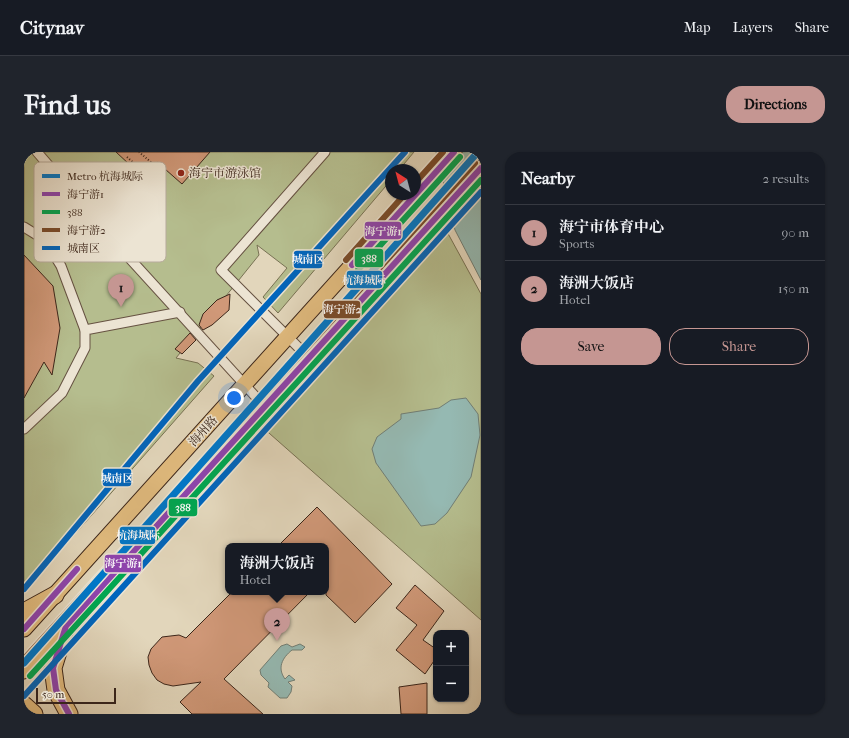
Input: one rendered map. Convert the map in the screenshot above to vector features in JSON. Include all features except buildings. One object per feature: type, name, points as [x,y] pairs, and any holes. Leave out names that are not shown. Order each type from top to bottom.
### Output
[{"type":"highway","points":[[24,612],[55,595]]},
{"type":"highway","points":[[66,626],[53,668],[56,690],[69,714]]},
{"type":"highway","points":[[24,705],[34,714]]},
{"type":"main road","name":"海州路","points":[[24,629],[454,152]]},
{"type":"main road","points":[[24,671],[481,168]]},
{"type":"street","points":[[37,152],[46,162]]},
{"type":"street","points":[[308,357],[220,270],[325,152]]},
{"type":"street","points":[[24,227],[34,233]]},
{"type":"street","points":[[24,429],[62,393],[85,348],[85,330],[59,262]]},
{"type":"street","points":[[135,262],[265,407]]},
{"type":"street","points":[[85,330],[180,312]]},
{"type":"path","points":[[139,152],[151,162]]},
{"type":"path","points":[[127,157],[133,162]]},
{"type":"green space","points":[[24,152],[414,152],[404,164],[385,164],[385,187],[278,313],[263,297],[287,268],[257,245],[259,255],[176,358],[198,363],[214,376],[24,592]]},
{"type":"green space","points":[[445,228],[481,294],[481,620],[261,426]]},
{"type":"water","points":[[436,152],[481,152],[481,280],[455,230]]},
{"type":"water","points":[[466,398],[478,414],[480,435],[471,477],[447,513],[435,524],[421,526],[376,463],[372,449],[377,437],[401,419],[401,414],[439,408],[451,400]]},
{"type":"water","points":[[287,644],[292,647],[300,644],[305,647],[302,650],[292,650],[283,660],[281,671],[285,679],[289,675],[295,680],[288,682],[292,686],[291,692],[287,698],[280,698],[268,687],[269,683],[261,675],[260,670],[281,646]]},
{"type":"metro line","name":"杭海城际","points":[[24,663],[478,152]]},
{"type":"transit line","name":"城南区","points":[[24,589],[198,381],[405,152]]},
{"type":"transit line","name":"海宁游2","points":[[421,176],[443,152]]},
{"type":"transit line","name":"海宁游1","points":[[352,265],[454,152]]},
{"type":"transit line","name":"388","points":[[358,270],[460,157]]},
{"type":"transit line","name":"海宁游2","points":[[24,659],[475,163]]},
{"type":"transit line","name":"海宁游1","points":[[69,714],[56,690],[53,668],[66,626],[481,168]]},
{"type":"transit line","name":"388","points":[[30,676],[481,180]]},
{"type":"transit line","name":"城南区","points":[[24,696],[481,192]]},
{"type":"transit line","name":"海宁游2","points":[[346,260],[400,200]]},
{"type":"transit line","name":"海宁游1","points":[[24,629],[77,569]]},
{"type":"place","name":"海宁市游泳馆","points":[[181,173]]},
{"type":"place","name":"海宁市体育中心","points":[[121,307]]},
{"type":"place","name":"海洲大饭店","points":[[277,641]]}]
